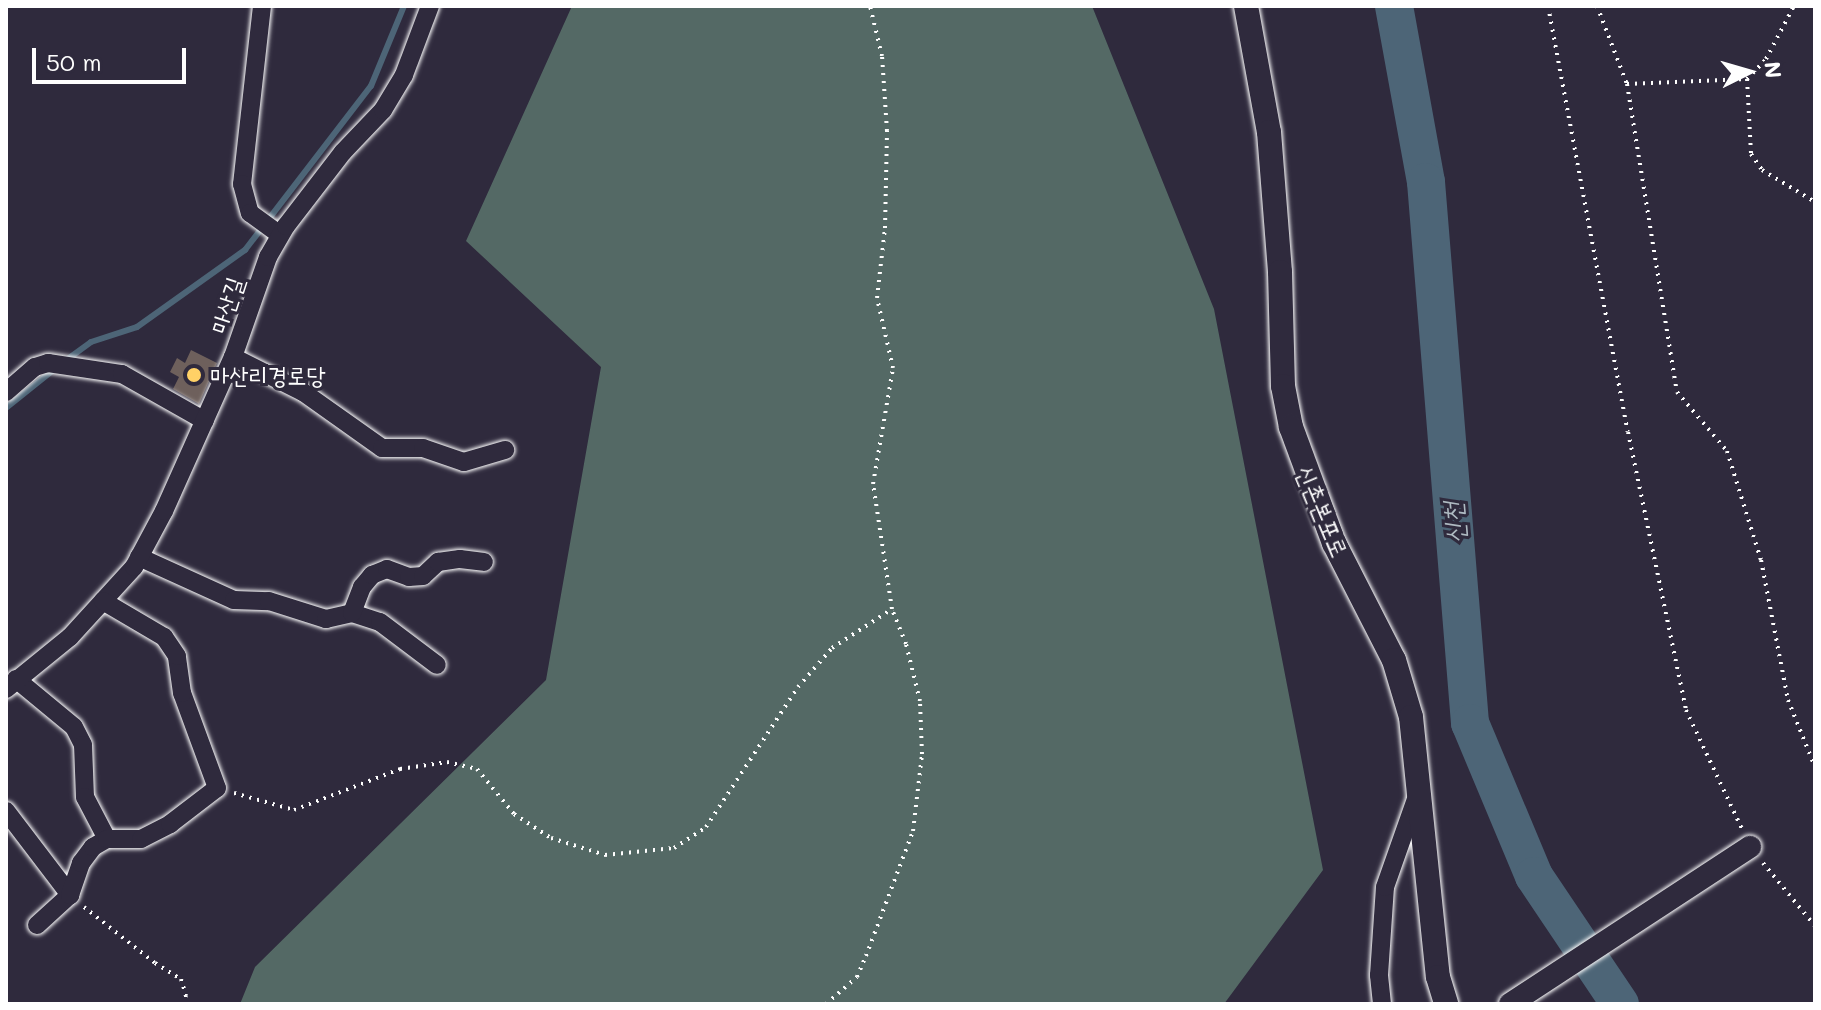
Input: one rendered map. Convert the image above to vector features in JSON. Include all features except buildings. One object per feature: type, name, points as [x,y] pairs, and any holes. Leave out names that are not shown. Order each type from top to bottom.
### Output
[{"type":"main road","name":"신촌본포로","points":[[1246,6],[1269,132],[1280,272],[1283,386],[1291,427],[1334,543],[1394,660],[1411,717],[1438,977],[1446,1004]]},
{"type":"street","points":[[262,6],[242,184],[250,213],[274,231]]},
{"type":"street","name":"마산길","points":[[11,684],[70,637],[139,557],[233,357],[274,231],[383,110],[404,75],[430,6]]},
{"type":"street","points":[[233,357],[303,392],[382,448],[423,448],[464,462],[505,450]]},
{"type":"street","points":[[6,392],[35,367],[48,363],[73,366],[122,374],[205,421]]},
{"type":"street","points":[[139,557],[234,600],[269,601],[326,619],[352,613],[380,622],[437,665]]},
{"type":"street","points":[[352,613],[362,587],[372,575],[387,569],[409,577],[423,576],[438,562],[460,559],[484,562]]},
{"type":"street","points":[[37,925],[70,895],[81,863],[93,847],[107,839],[141,839],[170,824],[217,788],[182,693],[177,656],[164,637],[103,601]]},
{"type":"street","points":[[11,684],[74,727],[83,745],[85,797],[107,839]]},
{"type":"street","points":[[1382,1004],[1379,975],[1385,887],[1419,790]]},
{"type":"street","points":[[6,811],[70,895]]},
{"type":"street","points":[[1510,1004],[1750,847]]},
{"type":"path","points":[[826,1004],[857,977],[913,831],[922,754],[920,701],[906,644],[892,609],[873,484],[893,368],[877,298],[885,228],[887,131],[882,56],[870,6]]},
{"type":"path","points":[[1548,6],[1625,417],[1686,710],[1750,847],[1815,926]]},
{"type":"path","points":[[1597,6],[1627,84],[1677,392],[1727,451],[1761,560],[1788,700],[1815,767]]},
{"type":"path","points":[[1627,84],[1747,79],[1766,59],[1794,6]]},
{"type":"path","points":[[1747,79],[1751,154],[1762,170],[1815,202]]},
{"type":"path","points":[[217,788],[294,810],[400,769],[447,762],[477,769],[514,814],[551,838],[605,855],[674,848],[706,827],[798,687],[832,648],[892,609]]},
{"type":"path","points":[[70,895],[155,963],[181,979],[186,995],[183,1004]]},
{"type":"green space","points":[[572,6],[1092,6],[1214,309],[1323,870],[1224,1004],[240,1004],[255,967],[546,680],[601,367],[466,241]]},
{"type":"waterway","points":[[65,361],[91,342],[137,327],[245,250],[371,86],[404,6]]},
{"type":"waterway","name":"신천","points":[[1394,6],[1426,182],[1470,723],[1534,876],[1620,1004]]},
{"type":"waterway","points":[[6,408],[56,368]]},
{"type":"place","name":"마산리경로당","points":[[194,375]]}]
